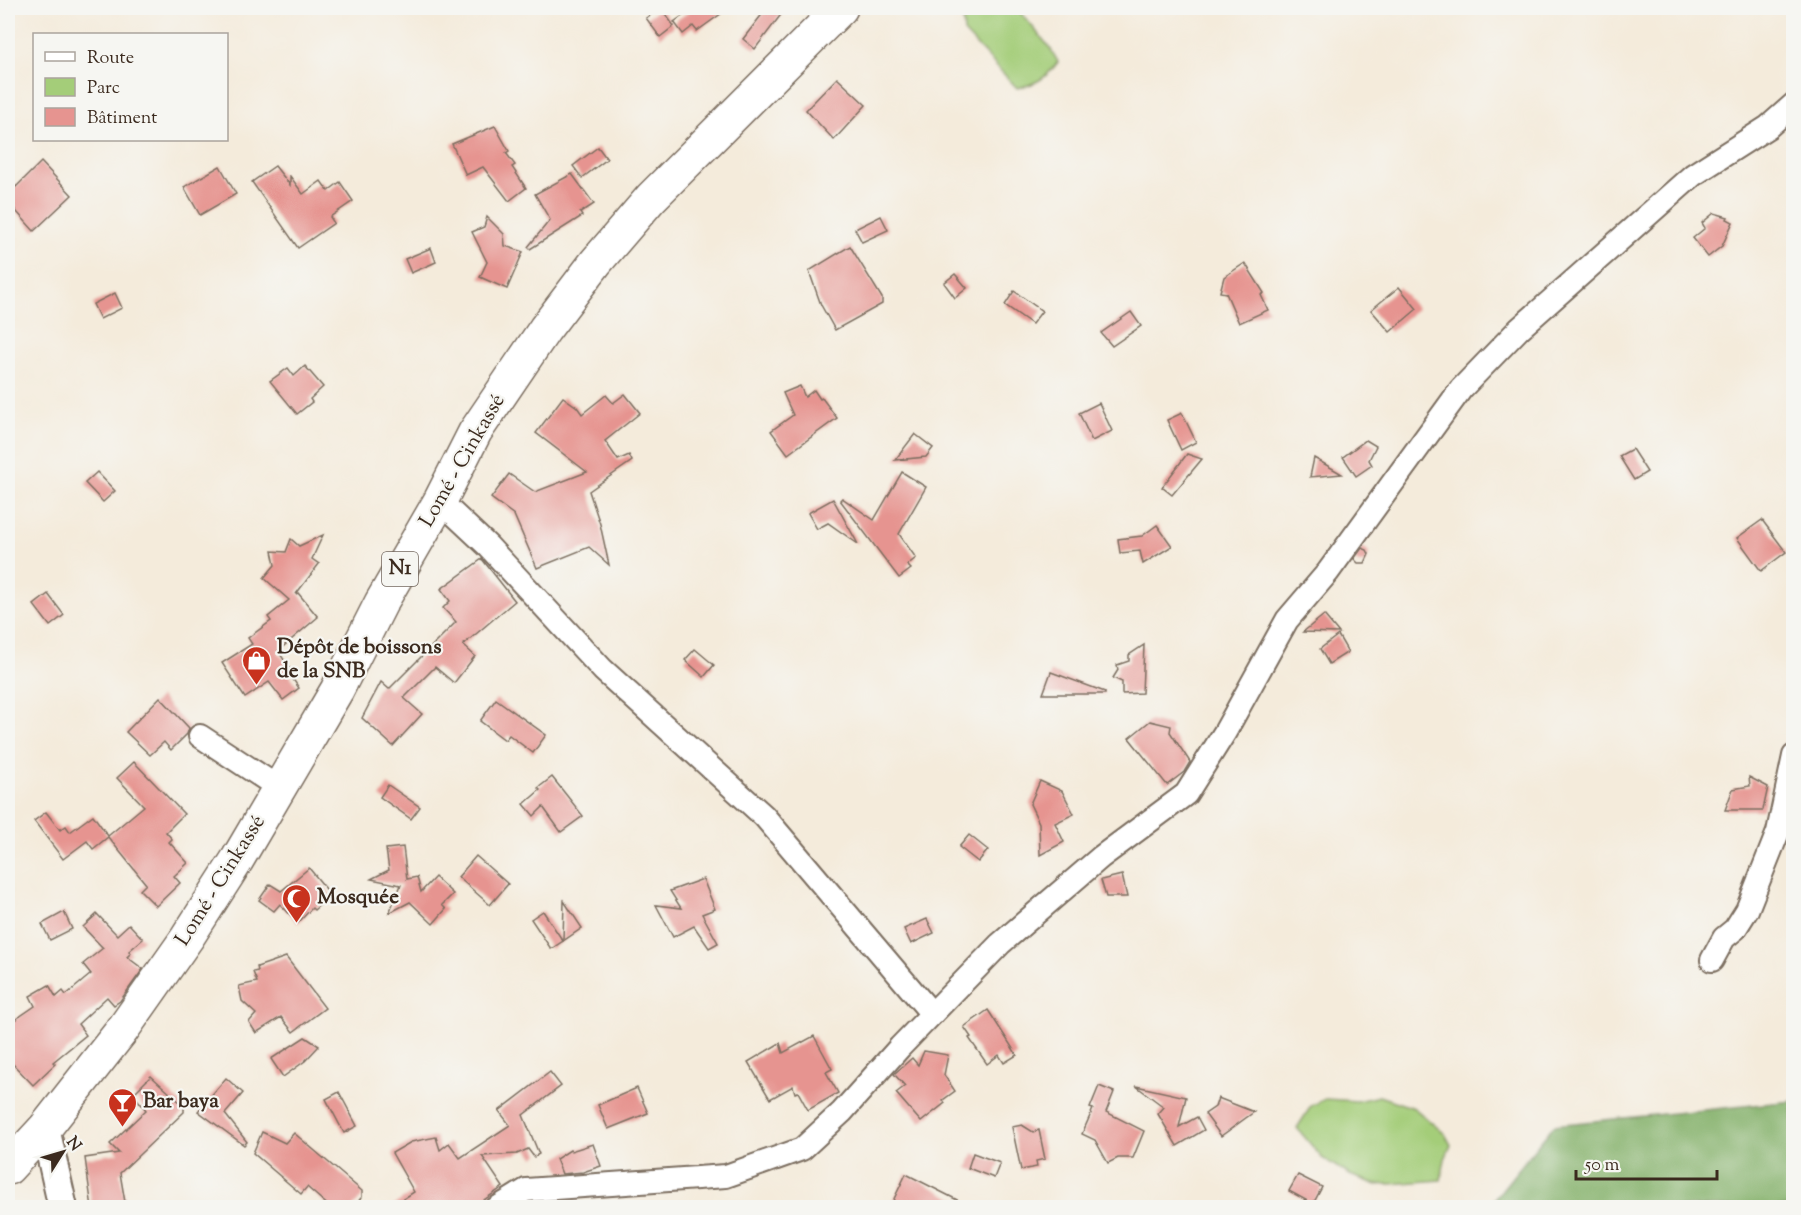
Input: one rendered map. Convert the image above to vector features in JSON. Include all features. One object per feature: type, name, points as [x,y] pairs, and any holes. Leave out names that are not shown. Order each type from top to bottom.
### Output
[{"type":"highway","name":"Lomé - Cinkassé","points":[[8,1168],[45,1128],[123,1029],[187,938],[237,860],[337,690],[381,603],[440,501],[475,432],[545,329],[596,262],[651,198],[841,8]]},
{"type":"main road","points":[[45,1128],[63,1208]]},
{"type":"street","points":[[497,1208],[526,1190],[726,1176],[802,1149],[842,1112],[1000,944],[1119,843],[1186,794],[1225,732],[1287,620],[1328,572],[1461,388],[1519,329],[1693,175],[1768,127],[1794,104]]},
{"type":"street","points":[[440,501],[488,546],[603,670],[764,816],[932,1014]]},
{"type":"street","points":[[200,736],[279,788]]},
{"type":"street","points":[[1712,960],[1724,938],[1735,929],[1747,910],[1778,832],[1794,756]]},
{"type":"green space","points":[[962,8],[1017,8],[1050,48],[1058,62],[1040,80],[1017,88],[964,32]]},
{"type":"green space","points":[[1379,1096],[1414,1108],[1445,1134],[1451,1145],[1445,1159],[1441,1180],[1377,1185],[1350,1175],[1322,1158],[1297,1128],[1311,1106],[1325,1099],[1357,1101]]},
{"type":"green space","points":[[1793,1101],[1793,1207],[1488,1207],[1554,1125]]},
{"type":"building","points":[[661,8],[674,26],[660,37],[646,18]]},
{"type":"building","points":[[694,8],[729,8],[697,31],[693,26],[683,34],[674,22]]},
{"type":"building","points":[[767,8],[786,8],[755,49],[743,39]]},
{"type":"building","points":[[837,78],[866,105],[834,140],[806,110]]},
{"type":"building","points":[[495,126],[509,151],[506,153],[515,165],[512,167],[526,188],[509,201],[483,167],[466,175],[452,144]]},
{"type":"building","points":[[598,147],[607,159],[582,178],[573,166]]},
{"type":"building","points":[[41,162],[72,195],[34,231],[8,202],[8,177],[16,187]]},
{"type":"building","points":[[220,166],[236,194],[200,215],[184,187]]},
{"type":"building","points":[[275,166],[290,185],[290,176],[303,194],[321,181],[328,191],[340,182],[353,201],[330,217],[334,223],[298,248],[252,182]]},
{"type":"building","points":[[572,174],[594,204],[580,213],[582,216],[530,249],[528,247],[550,220],[535,194]]},
{"type":"building","points":[[1714,213],[1728,217],[1727,219],[1733,222],[1722,246],[1708,257],[1693,238],[1705,228],[1702,223]]},
{"type":"building","points":[[881,216],[888,230],[862,242],[855,229]]},
{"type":"building","points":[[487,217],[504,234],[505,246],[523,252],[507,289],[480,277],[487,262],[472,232],[484,227]]},
{"type":"building","points":[[850,246],[882,298],[882,304],[835,330],[821,305],[809,271]]},
{"type":"building","points":[[431,248],[436,262],[411,273],[405,259]]},
{"type":"building","points":[[1245,263],[1264,293],[1261,295],[1268,310],[1239,323],[1226,293],[1220,292],[1224,277]]},
{"type":"building","points":[[955,274],[967,288],[955,298],[944,283]]},
{"type":"building","points":[[1399,287],[1417,309],[1390,332],[1371,310]]},
{"type":"building","points":[[1014,291],[1042,311],[1032,324],[1005,305]]},
{"type":"building","points":[[115,293],[122,308],[100,319],[93,304]]},
{"type":"building","points":[[1131,312],[1141,326],[1112,346],[1101,333]]},
{"type":"building","points":[[305,366],[323,387],[310,399],[312,402],[297,414],[270,381],[288,368],[294,376]]},
{"type":"building","points":[[800,386],[805,397],[814,390],[837,418],[788,454],[771,431],[793,415],[783,393]]},
{"type":"building","points":[[625,394],[640,413],[605,441],[618,460],[629,455],[632,461],[589,491],[600,524],[609,565],[589,547],[537,568],[514,515],[491,498],[509,474],[535,492],[587,472],[536,433],[563,397],[577,407],[582,414],[606,395],[613,403]]},
{"type":"building","points":[[1099,403],[1112,431],[1092,441],[1079,413]]},
{"type":"building","points":[[1182,413],[1196,442],[1181,450],[1167,420]]},
{"type":"building","points":[[915,434],[933,448],[926,457],[895,460]]},
{"type":"building","points":[[1366,440],[1376,446],[1369,460],[1372,465],[1356,476],[1343,457]]},
{"type":"building","points":[[1632,449],[1647,472],[1634,480],[1619,456]]},
{"type":"building","points":[[1187,454],[1202,459],[1172,495],[1162,487]]},
{"type":"building","points":[[1314,458],[1342,474],[1310,477]]},
{"type":"building","points":[[97,472],[115,491],[103,502],[85,483]]},
{"type":"building","points":[[902,472],[926,487],[899,534],[916,558],[907,565],[911,569],[899,578],[840,500],[842,498],[874,520]]},
{"type":"building","points":[[833,499],[858,544],[828,523],[817,529],[808,513]]},
{"type":"building","points":[[1762,520],[1786,552],[1761,571],[1737,538]]},
{"type":"building","points":[[1157,525],[1172,546],[1143,564],[1140,551],[1120,553],[1118,539],[1142,536]]},
{"type":"building","points":[[323,535],[312,559],[319,564],[296,594],[298,593],[318,617],[278,651],[291,670],[288,672],[299,688],[283,700],[269,682],[245,698],[222,663],[252,644],[248,638],[271,621],[268,617],[289,600],[264,578],[275,565],[272,551],[286,552],[291,539],[299,546]]},
{"type":"building","points":[[1362,548],[1369,554],[1365,563],[1358,563],[1354,559]]},
{"type":"building","points":[[482,559],[515,601],[463,645],[475,656],[454,683],[435,667],[404,698],[422,714],[393,746],[362,718],[381,682],[389,689],[456,622],[443,608],[450,601],[441,589]]},
{"type":"building","points":[[48,594],[64,615],[50,626],[34,605]]},
{"type":"building","points":[[1324,615],[1339,633],[1303,632]]},
{"type":"building","points":[[1338,635],[1348,652],[1329,664],[1320,649]]},
{"type":"building","points":[[1144,645],[1142,693],[1122,694],[1122,682],[1113,678],[1118,670],[1117,665],[1129,661],[1129,655]]},
{"type":"building","points":[[695,649],[714,665],[704,677],[685,660]]},
{"type":"building","points":[[1051,672],[1105,692],[1105,694],[1043,694]]},
{"type":"building","points":[[160,697],[189,728],[187,734],[171,750],[164,742],[150,755],[126,732]]},
{"type":"building","points":[[496,699],[546,735],[533,753],[509,735],[505,740],[480,721]]},
{"type":"building","points":[[1150,721],[1171,726],[1170,732],[1190,762],[1184,772],[1167,785],[1129,738]]},
{"type":"building","points":[[134,762],[184,814],[166,832],[172,839],[169,842],[188,863],[174,876],[180,883],[156,906],[140,890],[146,884],[108,837],[93,849],[87,841],[63,859],[34,821],[46,812],[60,830],[66,826],[70,832],[93,815],[108,836],[144,806],[117,778]]},
{"type":"building","points":[[552,777],[583,816],[561,832],[543,807],[534,816],[524,804]]},
{"type":"building","points":[[1749,777],[1768,787],[1763,810],[1725,810],[1733,789],[1750,786]]},
{"type":"building","points":[[1040,781],[1062,791],[1074,814],[1055,823],[1064,842],[1040,855],[1039,823],[1030,804]]},
{"type":"building","points":[[388,785],[420,807],[411,819],[380,797]]},
{"type":"building","points":[[969,835],[988,850],[978,862],[959,847]]},
{"type":"building","points":[[403,847],[407,879],[417,877],[421,892],[435,877],[453,894],[442,905],[446,909],[433,924],[410,902],[389,913],[401,885],[371,879],[389,870],[386,849]]},
{"type":"building","points":[[476,856],[508,884],[490,905],[458,877]]},
{"type":"building","points":[[309,868],[331,895],[314,910],[312,908],[298,923],[280,904],[274,911],[259,900],[270,884],[281,891]]},
{"type":"building","points":[[1122,875],[1127,897],[1106,897],[1101,880]]},
{"type":"building","points":[[703,879],[715,909],[702,914],[718,943],[709,948],[694,926],[673,937],[656,905],[681,908],[670,891]]},
{"type":"building","points":[[564,901],[582,928],[563,941]]},
{"type":"building","points":[[543,911],[563,941],[551,949],[531,919]]},
{"type":"building","points":[[64,912],[72,929],[50,940],[42,924]]},
{"type":"building","points":[[97,914],[117,935],[129,924],[143,939],[129,951],[131,953],[127,957],[143,969],[120,1001],[114,1005],[107,997],[78,1024],[86,1035],[53,1062],[55,1064],[33,1085],[8,1059],[9,1019],[16,1019],[35,1006],[30,996],[49,985],[56,997],[63,991],[66,995],[91,974],[83,964],[103,948],[83,927]]},
{"type":"building","points":[[927,919],[934,933],[911,944],[904,929]]},
{"type":"building","points":[[286,957],[325,1008],[293,1032],[281,1017],[256,1033],[249,1022],[256,1014],[242,1001],[239,986],[257,982],[253,972],[258,971],[257,967]]},
{"type":"building","points":[[988,1010],[1017,1055],[1004,1063],[999,1055],[987,1064],[964,1027]]},
{"type":"building","points":[[814,1036],[832,1069],[826,1072],[838,1093],[808,1110],[798,1092],[795,1093],[793,1086],[770,1099],[748,1062],[780,1043],[783,1053]]},
{"type":"building","points":[[305,1037],[319,1046],[305,1061],[283,1077],[271,1059]]},
{"type":"building","points":[[924,1051],[948,1055],[944,1075],[955,1091],[943,1100],[945,1103],[921,1122],[896,1093],[905,1086],[894,1074],[912,1058],[918,1065]]},
{"type":"building","points":[[550,1072],[561,1086],[523,1115],[539,1154],[534,1157],[528,1149],[517,1154],[482,1156],[503,1187],[484,1200],[484,1208],[389,1208],[414,1192],[392,1153],[411,1142],[436,1137],[440,1150],[449,1143],[460,1158],[510,1125],[499,1111]]},
{"type":"building","points":[[151,1076],[184,1106],[184,1112],[120,1173],[126,1208],[92,1208],[85,1158],[119,1153],[110,1144],[146,1110],[133,1094]]},
{"type":"building","points":[[226,1078],[243,1093],[225,1114],[247,1142],[244,1145],[198,1111]]},
{"type":"building","points":[[1099,1086],[1114,1092],[1106,1112],[1144,1131],[1133,1158],[1118,1158],[1108,1163],[1095,1140],[1082,1134],[1093,1109],[1090,1108]]},
{"type":"building","points":[[1136,1086],[1186,1097],[1179,1127],[1197,1117],[1204,1130],[1177,1146],[1158,1114],[1164,1107]]},
{"type":"building","points":[[637,1088],[648,1113],[608,1129],[598,1105]]},
{"type":"building","points":[[339,1092],[357,1126],[344,1133],[326,1099]]},
{"type":"building","points":[[1218,1098],[1254,1112],[1221,1136],[1205,1114],[1215,1107]]},
{"type":"building","points":[[1022,1125],[1033,1132],[1039,1130],[1045,1159],[1036,1161],[1037,1167],[1021,1170],[1012,1127]]},
{"type":"building","points":[[262,1132],[285,1143],[294,1133],[362,1191],[362,1197],[352,1208],[331,1208],[307,1187],[301,1194],[253,1153]]},
{"type":"building","points":[[593,1144],[601,1166],[583,1172],[562,1174],[556,1159],[570,1150]]},
{"type":"building","points":[[973,1153],[1000,1163],[994,1178],[968,1168]]},
{"type":"building","points":[[906,1174],[973,1208],[901,1208],[892,1203]]},
{"type":"building","points":[[1298,1175],[1322,1187],[1313,1204],[1289,1191]]},
{"type":"place","name":"Dépôt de boissons de la SNB","points":[[256,686]]},
{"type":"place","name":"Mosquée","points":[[296,924]]},
{"type":"place","name":"Bar baya","points":[[122,1128]]}]
